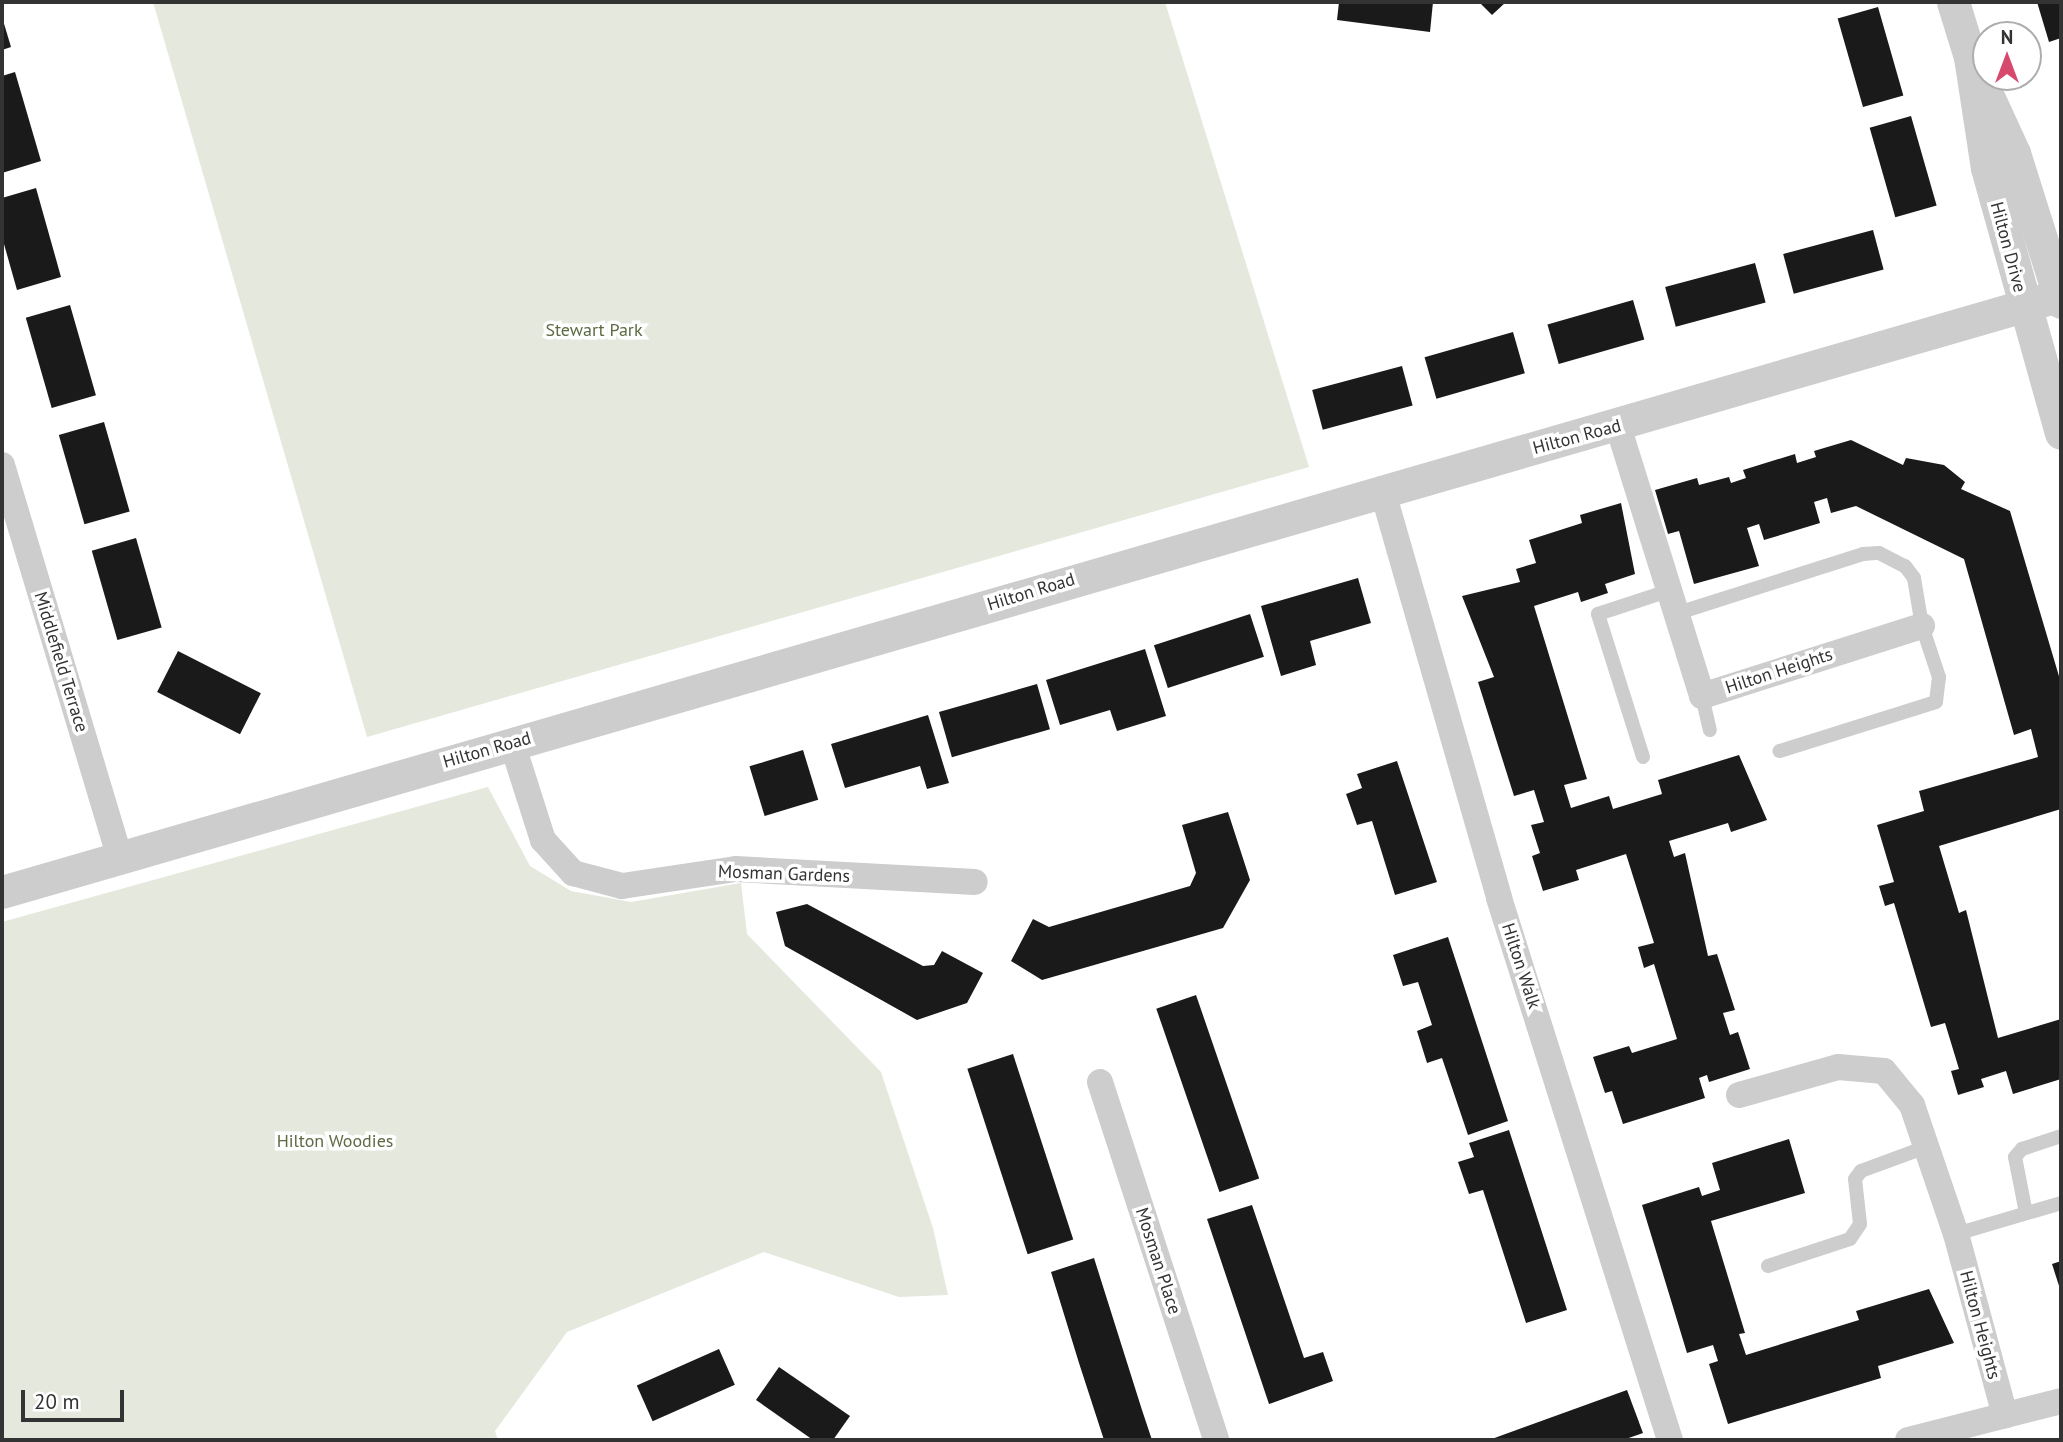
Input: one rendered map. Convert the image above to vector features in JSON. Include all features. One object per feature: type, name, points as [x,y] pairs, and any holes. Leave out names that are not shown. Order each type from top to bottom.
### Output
[{"type":"street","name":"Hilton Drive","points":[[1953,2],[1970,57],[2014,153],[2061,298]]},
{"type":"street","name":"Hilton Drive","points":[[1970,57],[1987,168],[2061,433]]},
{"type":"street","name":"Hilton Road","points":[[2,892],[1382,489],[1618,426],[2024,303],[2061,298]]},
{"type":"street","name":"Hilton Heights","points":[[1618,426],[1702,696],[1922,626]]},
{"type":"street","name":"Middlefield Terrace","points":[[2,465],[120,859]]},
{"type":"street","name":"Hilton Walk","points":[[1382,489],[1499,898],[1670,1440]]},
{"type":"street","name":"Mosman Gardens","points":[[513,743],[543,840],[573,873],[586,877],[634,885],[736,869],[975,882]]},
{"type":"street","name":"Hilton Heights","points":[[1739,1095],[1838,1066],[1884,1071],[1912,1105],[1956,1234],[2005,1416]]},
{"type":"street","name":"Mosman Place","points":[[1100,1082],[1216,1440]]},
{"type":"street","points":[[1908,1440],[2061,1401]]},
{"type":"lane","points":[[1643,757],[1598,614],[1672,602],[1878,553],[1905,566],[1914,578],[1922,626],[1940,677],[1936,702],[1780,751]]},
{"type":"lane","points":[[1702,696],[1710,730]]},
{"type":"lane","points":[[2026,1213],[2015,1157],[2022,1149],[2061,1136]]},
{"type":"lane","points":[[1768,1266],[1850,1239],[1860,1224],[1855,1179],[1926,1147]]},
{"type":"lane","points":[[1956,1234],[2061,1203]]},
{"type":"green space","name":"Stewart Park","points":[[153,2],[1165,2],[1309,467],[367,737]]},
{"type":"green space","name":"Hilton Woodies","points":[[488,787],[530,866],[571,891],[631,902],[741,883],[747,934],[881,1072],[933,1228],[948,1295],[899,1297],[764,1252],[567,1332],[495,1431],[498,1440],[2,1440],[2,922]]},
{"type":"building","points":[[1339,2],[1433,2],[1430,32],[1337,20]]},
{"type":"building","points":[[1479,2],[1506,2],[1492,15]]},
{"type":"building","points":[[2037,2],[2061,2],[2061,38],[2049,42]]},
{"type":"building","points":[[1878,7],[1903,95],[1863,107],[1838,19]]},
{"type":"building","points":[[2,17],[11,47],[2,50]]},
{"type":"building","points":[[15,72],[41,161],[2,173],[2,76]]},
{"type":"building","points":[[1911,116],[1937,205],[1895,217],[1870,128]]},
{"type":"building","points":[[36,188],[61,277],[17,290],[2,237],[2,198]]},
{"type":"building","points":[[1873,230],[1884,270],[1794,294],[1783,254]]},
{"type":"building","points":[[1755,263],[1766,303],[1676,327],[1665,287]]},
{"type":"building","points":[[1633,300],[1644,339],[1559,364],[1547,325]]},
{"type":"building","points":[[70,305],[96,395],[52,408],[26,318]]},
{"type":"building","points":[[1513,332],[1525,373],[1436,399],[1425,357]]},
{"type":"building","points":[[1402,366],[1413,406],[1323,430],[1312,390]]},
{"type":"building","points":[[104,422],[130,511],[84,524],[59,435]]},
{"type":"building","points":[[1851,440],[1903,465],[1906,458],[1944,465],[1965,482],[1961,489],[2010,511],[2061,683],[2061,809],[1939,846],[1959,913],[1966,910],[1998,1038],[2061,1019],[2061,1079],[2013,1094],[2006,1071],[1981,1079],[1984,1087],[1958,1095],[1951,1071],[1959,1069],[1945,1023],[1931,1027],[1894,903],[1885,906],[1879,886],[1894,882],[1877,825],[1924,811],[1919,791],[2038,757],[2031,729],[2014,735],[1964,559],[1856,506],[1831,513],[1827,498],[1814,502],[1820,523],[1764,540],[1759,524],[1747,528],[1759,566],[1694,584],[1679,531],[1668,534],[1655,490],[1697,478],[1699,485],[1729,477],[1731,483],[1746,478],[1743,470],[1795,454],[1797,463],[1816,457],[1814,451]]},
{"type":"building","points":[[1621,503],[1635,574],[1605,584],[1608,593],[1581,602],[1578,592],[1534,606],[1587,779],[1564,785],[1571,808],[1609,796],[1613,809],[1662,794],[1658,780],[1739,755],[1767,820],[1731,832],[1728,823],[1669,841],[1674,857],[1685,853],[1708,956],[1717,954],[1735,1010],[1723,1013],[1730,1035],[1738,1032],[1750,1069],[1709,1082],[1707,1075],[1699,1078],[1705,1098],[1623,1124],[1612,1091],[1605,1093],[1593,1057],[1629,1046],[1632,1053],[1677,1039],[1654,964],[1644,968],[1638,947],[1654,943],[1626,854],[1576,870],[1579,880],[1543,891],[1532,856],[1540,853],[1531,825],[1544,822],[1534,790],[1514,796],[1478,682],[1494,677],[1462,596],[1520,582],[1516,569],[1536,563],[1529,540],[1582,523],[1580,515]]},
{"type":"building","points":[[136,538],[162,627],[117,640],[92,551]]},
{"type":"building","points":[[1358,578],[1371,623],[1310,641],[1316,665],[1281,676],[1261,606]]},
{"type":"building","points":[[1250,614],[1264,657],[1168,688],[1154,645]]},
{"type":"building","points":[[1145,649],[1166,716],[1117,731],[1110,710],[1060,725],[1046,680]]},
{"type":"building","points":[[178,651],[261,693],[240,734],[157,692]]},
{"type":"building","points":[[1037,684],[1050,729],[952,757],[939,712]]},
{"type":"building","points":[[928,715],[949,783],[927,789],[920,766],[845,788],[831,744]]},
{"type":"building","points":[[803,750],[818,800],[765,816],[749,766]]},
{"type":"building","points":[[1397,761],[1437,882],[1395,895],[1372,821],[1357,825],[1346,794],[1362,788],[1357,774]]},
{"type":"building","points":[[1228,812],[1250,880],[1223,928],[1042,980],[1011,961],[1033,919],[1049,927],[1190,886],[1196,873],[1182,825]]},
{"type":"building","points":[[807,904],[923,966],[934,965],[942,951],[983,973],[967,1003],[917,1020],[785,946],[776,912]]},
{"type":"building","points":[[1448,937],[1508,1121],[1468,1135],[1442,1058],[1427,1063],[1417,1031],[1432,1025],[1418,982],[1403,986],[1393,955]]},
{"type":"building","points":[[1196,995],[1259,1178],[1219,1192],[1156,1009]]},
{"type":"building","points":[[1013,1054],[1073,1239],[1028,1254],[967,1069]]},
{"type":"building","points":[[1509,1130],[1567,1310],[1526,1323],[1483,1190],[1469,1194],[1458,1162],[1474,1157],[1469,1143]]},
{"type":"building","points":[[1789,1139],[1805,1193],[1711,1221],[1745,1333],[1739,1334],[1746,1355],[1859,1320],[1856,1311],[1929,1289],[1954,1343],[1878,1366],[1881,1378],[1728,1424],[1709,1364],[1718,1361],[1713,1345],[1687,1353],[1642,1205],[1699,1187],[1702,1196],[1720,1190],[1712,1163]]},
{"type":"building","points":[[1252,1205],[1304,1358],[1323,1352],[1333,1381],[1269,1404],[1207,1219]]},
{"type":"building","points":[[1094,1258],[1152,1440],[1104,1440],[1079,1363],[1051,1272]]},
{"type":"building","points":[[2061,1261],[2061,1292],[2052,1264]]},
{"type":"building","points":[[719,1349],[735,1385],[653,1421],[637,1386]]},
{"type":"building","points":[[779,1367],[850,1416],[833,1440],[813,1440],[756,1400]]},
{"type":"building","points":[[1627,1390],[1643,1433],[1623,1440],[1489,1440]]}]
